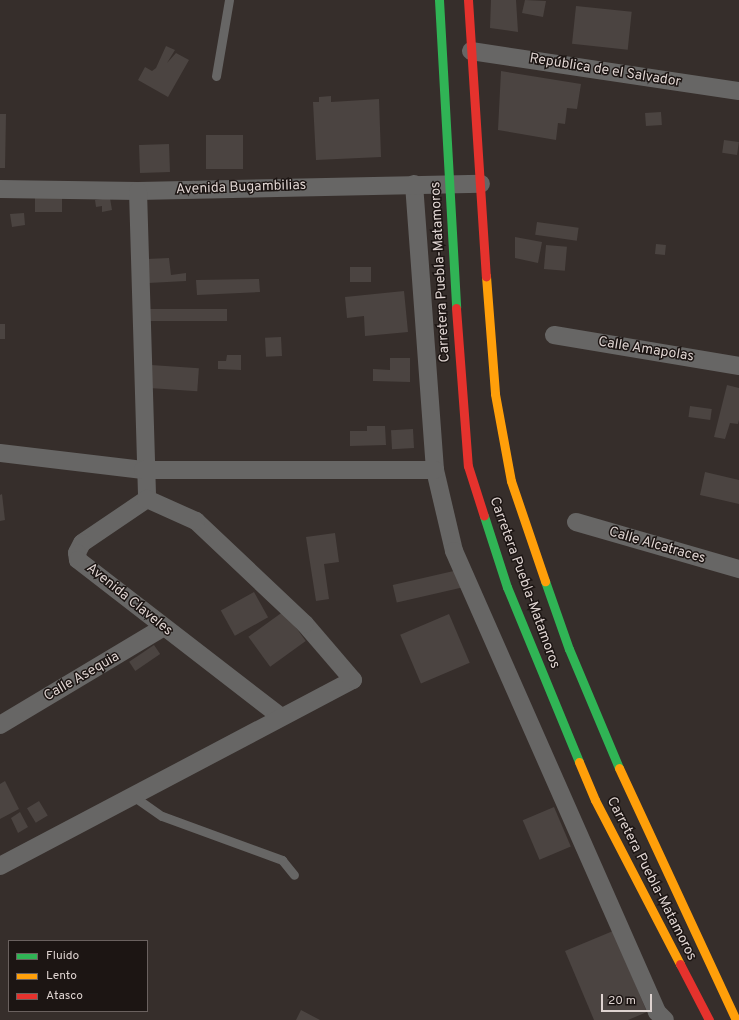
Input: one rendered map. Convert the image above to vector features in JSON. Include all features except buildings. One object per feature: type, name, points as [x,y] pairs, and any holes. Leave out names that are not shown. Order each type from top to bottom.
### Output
[{"type":"main road","name":"Carretera Puebla-Matamoros","points":[[439,0],[451,184],[461,399],[468,466],[486,530],[595,800],[709,1020]]},
{"type":"main road","name":"Carretera Puebla-Matamoros","points":[[468,0],[496,394],[511,481],[569,649],[620,770],[736,1020]]},
{"type":"street","name":"República de el Salvador","points":[[471,51],[739,91]]},
{"type":"street","name":"Avenida Bugambilias","points":[[0,189],[138,191],[414,184],[481,184]]},
{"type":"street","points":[[414,184],[435,470],[454,551],[657,1012],[665,1020]]},
{"type":"street","points":[[1,862],[133,796],[280,716],[353,680],[305,624],[196,521],[147,499],[144,470],[138,191]]},
{"type":"street","name":"Calle Amapolas","points":[[554,335],[739,366]]},
{"type":"street","points":[[0,453],[144,470],[435,470]]},
{"type":"street","name":"Avenida Claveles","points":[[147,499],[82,543],[77,553],[78,560],[162,628],[280,716]]},
{"type":"street","name":"Calle Alcatraces","points":[[576,522],[739,569]]},
{"type":"street","name":"Calle Asequia","points":[[0,725],[162,628]]},
{"type":"lane","points":[[216,76],[229,0]]},
{"type":"lane","points":[[133,796],[162,816],[282,860],[294,876]]},
{"type":"traffic: fast","points":[[439,0],[456,308]]},
{"type":"traffic: fast","points":[[484,516],[507,587],[579,762]]},
{"type":"traffic: fast","points":[[545,581],[569,649],[619,768]]},
{"type":"traffic: slow","points":[[486,276],[495,394],[511,481],[545,581]]},
{"type":"traffic: slow","points":[[579,762],[595,800],[680,964]]},
{"type":"traffic: slow","points":[[619,768],[736,1020]]},
{"type":"traffic: jam","points":[[468,0],[486,276]]},
{"type":"traffic: jam","points":[[456,308],[468,466],[484,516]]},
{"type":"traffic: jam","points":[[680,964],[709,1020]]}]
